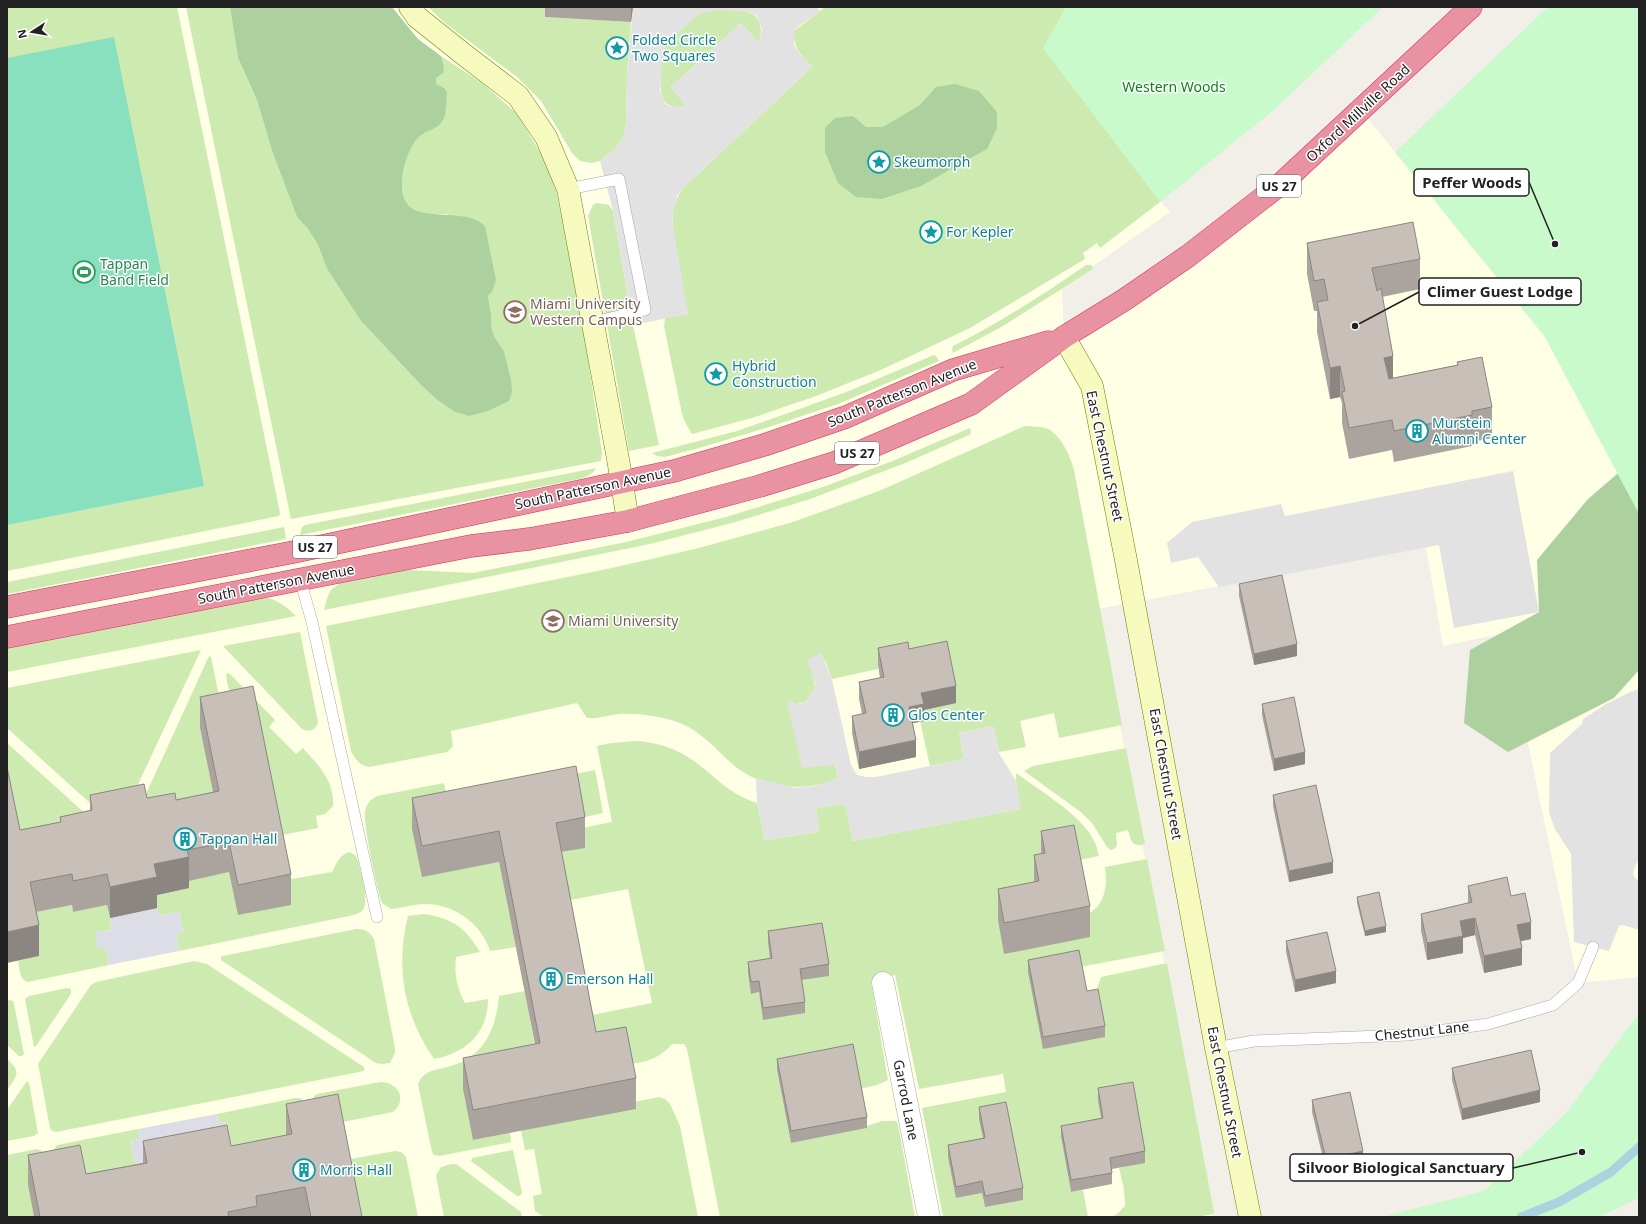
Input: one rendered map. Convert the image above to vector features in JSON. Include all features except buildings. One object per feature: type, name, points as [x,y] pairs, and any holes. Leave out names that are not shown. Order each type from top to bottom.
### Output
[{"type":"highway","name":"Oxford Millville Road","points":[[1064,337],[1124,300],[1188,256],[1282,183],[1471,7]]},
{"type":"highway","name":"South Patterson Avenue","points":[[7,607],[294,552],[674,471],[764,445],[846,417],[953,370],[1064,337]]},
{"type":"highway","name":"South Patterson Avenue","points":[[7,637],[471,546],[529,539],[628,521],[760,486],[834,463],[971,404],[1064,337]]},
{"type":"street","points":[[410,7],[417,17],[518,96],[546,137],[568,189],[628,521]]},
{"type":"street","name":"East Chestnut Street","points":[[1064,337],[1092,386],[1125,555],[1216,1048],[1250,1217]]},
{"type":"street","name":"Garrod Lane","points":[[884,983],[929,1217]]},
{"type":"lane","points":[[568,189],[619,179],[645,310],[593,322]]},
{"type":"lane","points":[[300,580],[312,622],[377,917]]},
{"type":"lane","name":"Chestnut Lane","points":[[1216,1048],[1254,1041],[1408,1035],[1488,1024],[1553,1005],[1578,983],[1592,947]]},
{"type":"shaded area","name":"Miami University","points":[[7,7],[1383,7],[1160,200],[1170,212],[1062,288],[1064,336],[1361,110],[1545,337],[1639,514],[1639,977],[1578,983],[1505,633],[1443,646],[1426,547],[1098,609],[1212,1217],[7,1217]]},
{"type":"shaded area","points":[[633,7],[817,7],[820,11],[794,31],[794,45],[812,67],[683,188],[677,196],[672,220],[688,314],[633,325],[613,211],[600,161],[616,148],[623,138],[626,124],[627,73]],"holes":[[[717,10],[750,12],[757,16],[762,29],[760,40],[757,41],[741,23],[671,87],[685,106],[674,107],[669,106],[664,102],[660,90],[663,50],[669,41],[699,14]]]},
{"type":"shaded area","points":[[1513,471],[1539,612],[1454,628],[1439,545],[1219,587],[1198,557],[1171,563],[1167,543],[1192,522],[1281,504],[1285,516]]},
{"type":"shaded area","points":[[821,653],[832,679],[851,765],[857,775],[876,777],[964,759],[959,733],[993,726],[999,753],[1016,781],[1021,809],[853,841],[845,805],[841,804],[816,808],[819,832],[765,840],[757,803],[756,778],[794,788],[816,786],[838,778],[835,765],[802,768],[787,702],[791,700],[795,704],[801,704],[811,695],[815,688],[815,683],[807,660]]},
{"type":"shaded area","points":[[1639,689],[1639,859],[1633,874],[1639,881],[1639,930],[1623,925],[1619,926],[1609,951],[1574,942],[1571,854],[1555,829],[1549,813],[1550,753],[1582,724],[1583,719],[1606,704]]},
{"type":"shaded area","points":[[157,908],[159,916],[179,912],[183,932],[176,934],[179,951],[109,965],[106,948],[98,949],[95,933],[112,930],[110,918]]},
{"type":"shaded area","points":[[217,1114],[219,1123],[227,1122],[231,1143],[135,1163],[131,1140],[140,1139],[138,1129]]},
{"type":"green space","points":[[7,7],[177,7],[280,513],[279,516],[7,571]]},
{"type":"green space","points":[[186,7],[230,7],[238,58],[257,100],[272,151],[297,217],[308,229],[318,245],[327,269],[361,321],[420,384],[437,400],[455,412],[511,379],[504,351],[494,336],[492,330],[488,296],[492,292],[448,214],[419,213],[407,205],[402,188],[403,170],[407,154],[415,141],[423,133],[442,123],[444,88],[436,85],[436,77],[439,76],[444,66],[441,56],[482,83],[515,112],[545,161],[557,194],[583,326],[602,453],[601,461],[291,519]]},
{"type":"green space","points":[[230,7],[392,7],[418,39],[441,56],[444,66],[443,73],[436,78],[436,84],[444,88],[447,92],[444,119],[440,124],[419,137],[414,143],[403,170],[402,190],[408,205],[415,210],[423,213],[467,217],[477,220],[485,226],[496,280],[492,292],[488,296],[492,330],[494,336],[504,351],[511,379],[512,392],[509,401],[488,411],[469,416],[455,412],[437,400],[420,384],[361,321],[327,269],[318,245],[308,229],[297,217],[272,151],[257,100],[238,58]]},
{"type":"green space","points":[[428,7],[556,7],[545,17],[631,22],[627,73],[626,124],[623,138],[616,148],[600,161],[591,163],[580,161],[572,153],[541,101],[517,77],[446,24]]},
{"type":"green space","points":[[825,7],[1150,7],[1192,176],[1100,248],[1097,243],[1083,253],[1085,259],[970,328],[883,369],[816,396],[752,418],[692,434],[682,414],[664,326],[665,318],[688,314],[674,244],[674,207],[683,188],[812,67],[796,47],[794,31]]},
{"type":"green space","name":"Western Woods","points":[[1066,7],[1383,7],[1275,109],[1160,202],[1043,48]]},
{"type":"green space","points":[[1548,7],[1639,7],[1639,514],[1545,337],[1395,152]]},
{"type":"green space","points":[[705,11],[743,11],[755,16],[759,21],[761,29],[760,40],[757,41],[741,23],[671,87],[686,106],[670,106],[666,103],[661,92],[663,51],[666,45],[695,17]]},
{"type":"green space","name":"Tappan Band Field","points":[[114,37],[204,486],[7,525],[7,58]]},
{"type":"green space","points":[[955,84],[979,91],[997,112],[997,128],[987,149],[921,186],[882,199],[856,197],[838,183],[825,152],[825,128],[835,118],[853,116],[866,127],[883,127],[920,105],[936,87]]},
{"type":"green space","points":[[597,203],[609,205],[613,211],[633,325],[659,445],[629,451],[588,216],[593,205]]},
{"type":"green space","points":[[1086,265],[1091,265],[1093,269],[1003,326],[953,353],[953,346],[988,328],[1021,308]]},
{"type":"green space","points":[[934,355],[939,361],[838,404],[772,426],[665,457],[657,456],[652,453],[737,431],[849,391]]},
{"type":"green space","points":[[1025,426],[1045,428],[1055,434],[1065,448],[1074,470],[1122,725],[1059,738],[1054,713],[1020,721],[1026,747],[999,752],[993,726],[959,733],[964,759],[930,766],[920,721],[878,665],[878,669],[832,679],[825,660],[813,673],[815,688],[809,697],[799,704],[795,704],[793,701],[835,765],[838,778],[814,786],[787,786],[760,781],[737,768],[694,730],[677,722],[634,714],[587,718],[577,703],[451,731],[453,746],[447,752],[369,767],[358,762],[351,751],[326,626],[607,569],[695,549],[793,522],[879,491]]},
{"type":"green space","points":[[970,428],[971,433],[969,435],[903,464],[810,499],[732,523],[650,544],[324,610],[331,590],[340,583],[410,570],[473,573],[626,542],[726,517],[823,487],[890,462]]},
{"type":"green space","points":[[1639,455],[1639,670],[1614,698],[1508,752],[1464,723],[1470,650],[1539,612],[1537,560],[1588,499]]},
{"type":"green space","points":[[596,468],[591,474],[579,479],[300,535],[302,527],[305,525]]},
{"type":"green space","points":[[284,527],[286,539],[7,594],[7,582]]},
{"type":"green space","points":[[264,597],[282,604],[296,616],[7,672],[7,648]]},
{"type":"green space","points":[[300,632],[318,722],[316,727],[312,730],[302,729],[223,646]]},
{"type":"green space","points":[[201,650],[133,795],[90,803],[7,728],[7,688]]},
{"type":"green space","points":[[209,656],[211,657],[220,701],[200,728],[215,801],[141,805]]},
{"type":"green space","points":[[227,673],[229,673],[275,720],[269,727],[296,754],[303,748],[324,774],[331,789],[333,806],[325,814],[316,816],[318,828],[277,836],[231,700],[226,676]]},
{"type":"green space","points":[[636,741],[650,743],[665,746],[685,755],[700,765],[729,789],[746,799],[757,803],[765,840],[819,832],[816,808],[841,804],[845,805],[853,841],[1020,809],[1016,773],[1071,813],[1088,832],[1095,843],[1099,856],[1075,861],[1085,915],[1092,912],[1097,907],[1104,895],[1106,881],[1105,867],[1147,859],[1165,951],[1080,967],[1029,972],[1044,1049],[1095,995],[1101,977],[1167,963],[1214,1212],[1213,1214],[1197,1217],[1109,1217],[1116,1215],[1125,1206],[1124,1189],[1119,1168],[1145,1162],[1103,1129],[1061,1137],[1071,1192],[1083,1190],[1088,1217],[943,1217],[922,1108],[1006,1092],[1003,1074],[919,1089],[895,975],[871,981],[888,1080],[877,1085],[860,1089],[777,1070],[791,1143],[867,1128],[867,1126],[882,1121],[896,1121],[898,1124],[915,1217],[720,1217],[687,1049],[684,1044],[672,1044],[664,1052],[647,1061],[627,1064],[596,1063],[587,1016],[652,1003],[628,889],[565,901],[556,854],[582,828],[612,822],[597,746]],"holes":[[[772,970],[763,1019],[759,992],[751,994]],[[985,1149],[985,1207],[982,1193],[956,1198]]]},
{"type":"green space","points":[[7,743],[87,815],[20,861],[7,799]]},
{"type":"green space","points":[[1126,748],[1145,844],[1141,845],[1133,843],[1128,830],[1116,833],[1117,846],[1111,850],[1107,847],[1092,823],[1082,813],[1024,771],[1033,766]]},
{"type":"green space","points":[[595,770],[603,813],[580,818],[455,797]]},
{"type":"green space","points":[[444,783],[451,821],[422,876],[499,862],[516,947],[490,951],[486,941],[473,924],[456,911],[446,907],[425,904],[391,909],[382,903],[374,872],[366,829],[365,812],[368,804],[377,796]]},
{"type":"green space","points":[[350,852],[357,858],[365,892],[365,905],[363,910],[354,915],[179,951],[176,934],[183,932],[179,912],[159,916],[154,895],[189,888],[187,881],[229,872],[286,880],[332,872],[341,857]]},
{"type":"green space","points":[[72,905],[73,912],[107,905],[112,930],[95,933],[106,947],[109,965],[28,982],[25,981],[21,976],[18,961],[39,956],[30,913]]},
{"type":"green space","points":[[424,914],[450,921],[464,930],[469,936],[480,952],[456,957],[455,969],[460,992],[465,1003],[488,999],[484,1022],[473,1040],[456,1052],[434,1059],[415,1025],[409,1008],[403,972],[402,954],[408,916]]},
{"type":"green space","points":[[356,929],[366,931],[374,939],[395,1048],[395,1053],[390,1063],[376,1063],[221,960],[221,957],[223,956]]},
{"type":"green space","points":[[194,961],[207,964],[364,1067],[364,1071],[56,1132],[52,1131],[50,1128],[38,1064],[91,985],[96,982]]},
{"type":"green space","points":[[67,988],[71,989],[71,994],[34,1047],[25,999],[29,996]]},
{"type":"green space","points":[[525,991],[540,1074],[473,1140],[510,1133],[511,1142],[439,1156],[434,1155],[432,1152],[418,1084],[424,1075],[429,1072],[454,1065],[474,1054],[482,1047],[492,1029],[498,1007],[499,996]]},
{"type":"green space","points":[[7,1001],[13,1001],[14,1004],[24,1054],[22,1056],[19,1056],[7,1045]]},
{"type":"green space","points":[[1639,1013],[1639,1198],[1599,1217],[1381,1217],[1484,1191],[1566,1113]]},
{"type":"green space","points":[[7,1059],[15,1067],[16,1074],[7,1090]]},
{"type":"green space","points":[[27,1081],[29,1083],[38,1133],[34,1136],[7,1141],[7,1110]]},
{"type":"green space","points":[[380,1082],[392,1085],[399,1092],[400,1102],[393,1112],[338,1123],[314,1101],[314,1096],[317,1094]]},
{"type":"green space","points":[[659,1097],[665,1099],[670,1104],[680,1126],[698,1217],[544,1217],[535,1211],[533,1196],[542,1194],[534,1149],[525,1150],[521,1131]]},
{"type":"green space","points":[[301,1098],[304,1102],[292,1165],[224,1145],[231,1143],[227,1122],[219,1123],[217,1114]]},
{"type":"green space","points":[[138,1129],[140,1139],[131,1141],[135,1163],[144,1161],[146,1171],[86,1205],[53,1151],[57,1145]]},
{"type":"green space","points":[[37,1149],[42,1151],[44,1155],[28,1185],[34,1217],[7,1217],[7,1155]]},
{"type":"green space","points":[[513,1150],[522,1193],[519,1196],[471,1161],[472,1158]]},
{"type":"green space","points":[[395,1151],[401,1152],[406,1157],[418,1217],[356,1217],[345,1160]]},
{"type":"green space","points":[[456,1164],[521,1212],[522,1217],[444,1217],[436,1176],[441,1167]]},
{"type":"waterway","points":[[1521,1217],[1559,1202],[1611,1172],[1639,1147]]},
{"type":"place","name":"Folded Circle Two Squares","points":[[617,48]]},
{"type":"place","name":"Skeumorph","points":[[879,162]]},
{"type":"place","name":"For Kepler","points":[[931,232]]},
{"type":"place","name":"Peffer Woods","points":[[1555,244]]},
{"type":"place","name":"Tappan Band Field","points":[[84,272]]},
{"type":"place","name":"Miami University Western Campus","points":[[515,312]]},
{"type":"place","name":"Climer Guest Lodge","points":[[1355,326]]},
{"type":"place","name":"Hybrid Construction","points":[[716,374]]},
{"type":"place","name":"Murstein Alumni Center","points":[[1417,431]]},
{"type":"place","name":"Miami University","points":[[553,621]]},
{"type":"place","name":"Glos Center","points":[[893,715]]},
{"type":"place","name":"Tappan Hall","points":[[185,839]]},
{"type":"place","name":"Emerson Hall","points":[[551,979]]},
{"type":"place","name":"Silvoor Biological Sanctuary","points":[[1582,1152]]},
{"type":"place","name":"Morris Hall","points":[[304,1170]]}]
